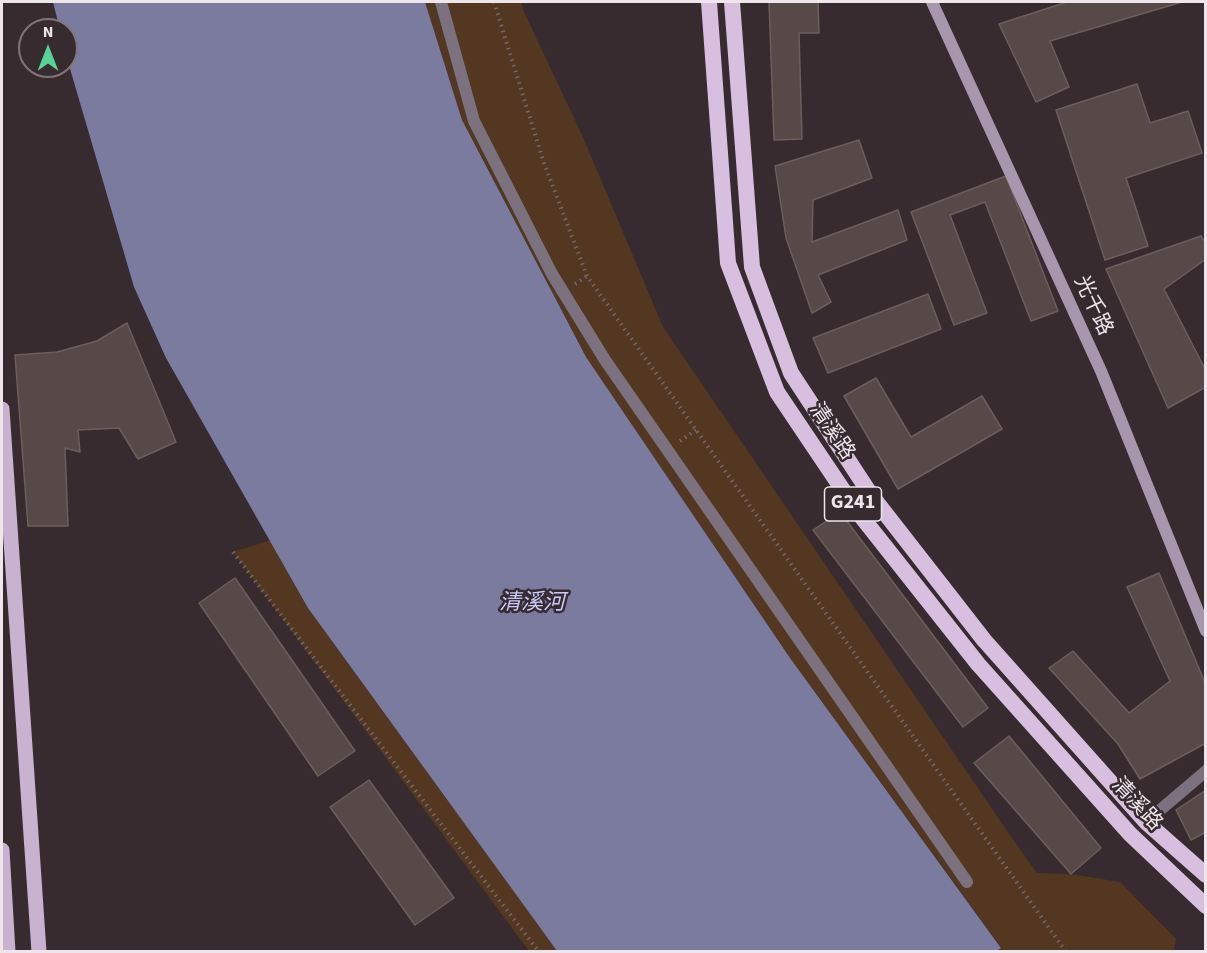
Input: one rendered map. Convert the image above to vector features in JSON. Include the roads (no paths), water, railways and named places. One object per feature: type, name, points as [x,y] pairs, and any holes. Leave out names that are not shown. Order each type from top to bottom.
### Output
[{"type":"highway","name":"清溪路","points":[[709,2],[729,263],[777,392],[857,511],[978,664],[1130,834],[1206,906]]},
{"type":"highway","name":"清溪路","points":[[732,2],[752,267],[791,373],[871,495],[984,640],[1146,822],[1206,875]]},
{"type":"main road","name":"光千路","points":[[932,2],[1101,371],[1206,631]]},
{"type":"main road","points":[[2,409],[39,951]]},
{"type":"main road","points":[[2,850],[8,951]]},
{"type":"street","points":[[441,2],[474,121],[558,283],[611,369],[967,882]]},
{"type":"street","points":[[1146,822],[1206,771]]},
{"type":"water","name":"清溪河","points":[[53,2],[425,2],[462,120],[586,357],[790,658],[1001,948],[995,952],[557,951],[308,608],[166,358],[134,287],[73,78],[78,78],[78,18],[57,18]]}]
